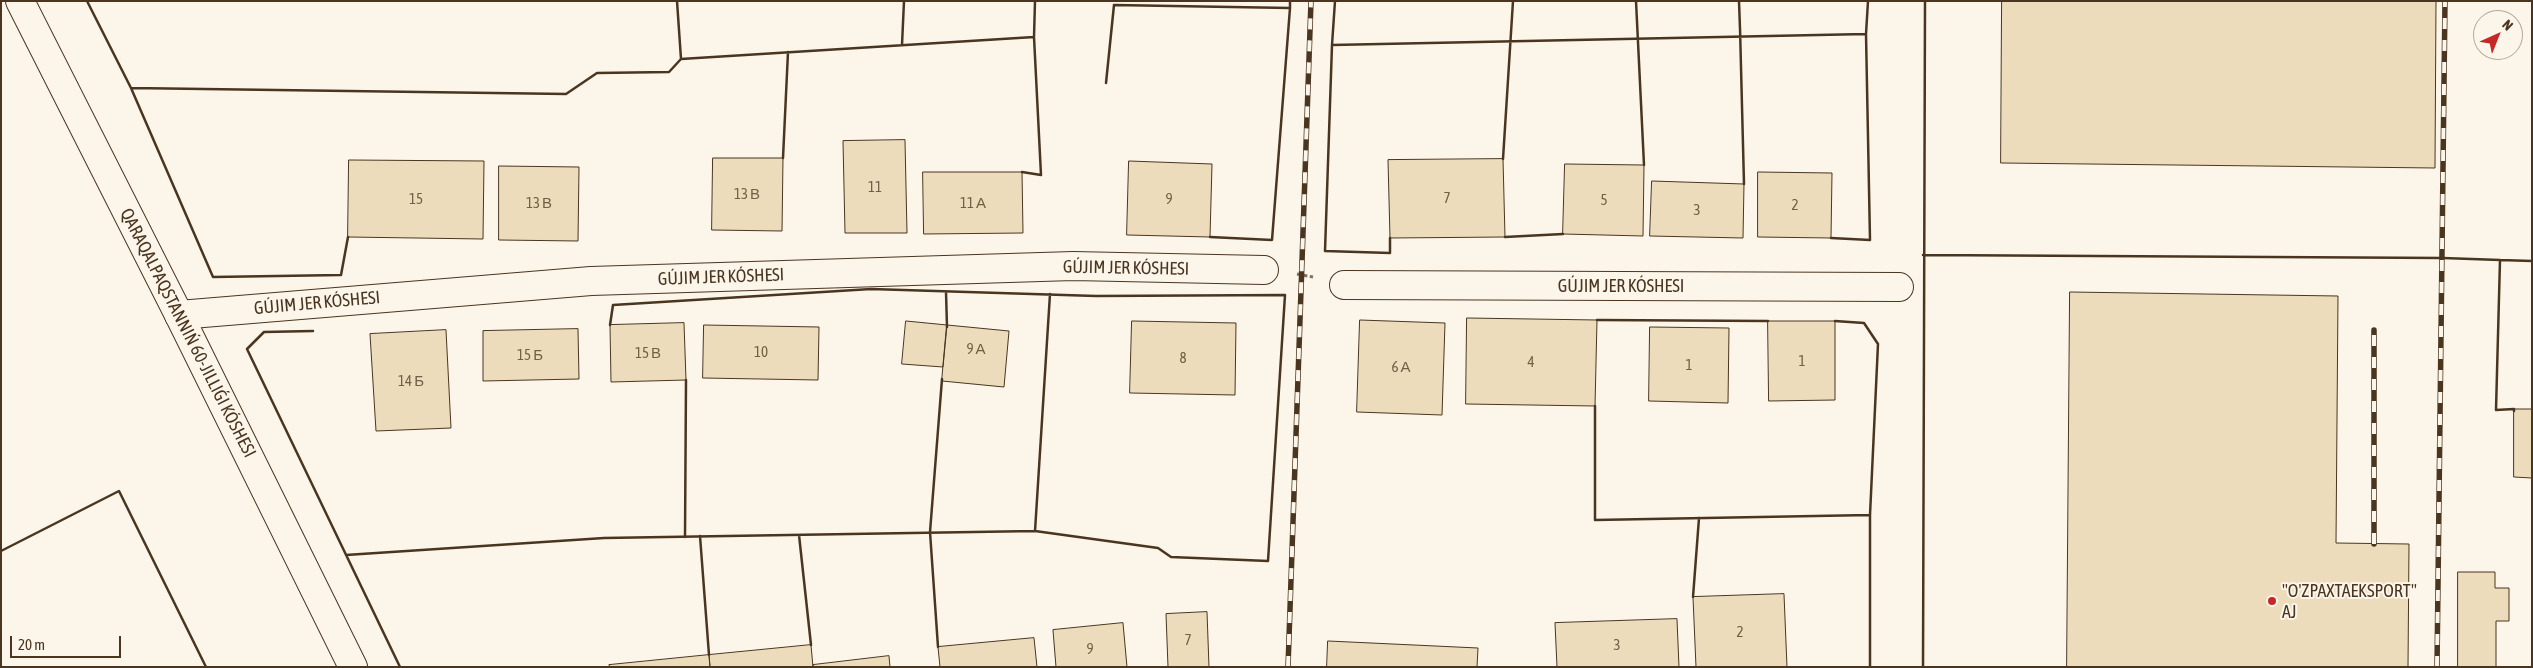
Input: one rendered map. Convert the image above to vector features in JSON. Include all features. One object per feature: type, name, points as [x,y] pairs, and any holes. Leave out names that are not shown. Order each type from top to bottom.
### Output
[{"type":"street","points":[[20,1],[179,315],[353,667]]},
{"type":"street","name":"GÚJIM JER KÓSHESI","points":[[179,315],[591,281],[1073,266],[1264,270]]},
{"type":"street","name":"GÚJIM JER KÓSHESI","points":[[1344,285],[1899,286]]},
{"type":"path","points":[[1264,270],[1302,275],[1344,285]]},
{"type":"building","points":[[2002,1],[2436,1],[2435,168],[2001,163]]},
{"type":"building","points":[[905,140],[907,233],[845,233],[843,141]]},
{"type":"building","points":[[713,158],[783,158],[782,231],[712,230]]},
{"type":"building","points":[[1503,159],[1505,237],[1390,238],[1388,160]]},
{"type":"building","points":[[349,160],[484,161],[483,239],[348,237]]},
{"type":"building","points":[[1129,161],[1212,164],[1210,237],[1127,235]]},
{"type":"building","points":[[1565,164],[1644,165],[1643,236],[1563,234]]},
{"type":"building","points":[[499,166],[579,167],[578,241],[499,240]]},
{"type":"building","points":[[923,172],[1022,172],[1023,233],[924,234]]},
{"type":"building","points":[[1758,172],[1832,173],[1831,238],[1758,237]]},
{"type":"building","points":[[1652,181],[1744,184],[1743,238],[1650,236]]},
{"type":"building","points":[[2070,292],[2338,296],[2336,543],[2409,544],[2408,667],[2067,667]]},
{"type":"building","points":[[1467,318],[1597,320],[1595,406],[1466,404]]},
{"type":"building","points":[[1360,320],[1445,323],[1442,415],[1357,412]]},
{"type":"building","points":[[906,321],[947,325],[943,367],[902,364]]},
{"type":"building","points":[[1132,321],[1236,323],[1235,395],[1130,393]]},
{"type":"building","points":[[1768,321],[1835,321],[1835,400],[1769,401]]},
{"type":"building","points":[[684,323],[686,380],[611,382],[610,325]]},
{"type":"building","points":[[704,325],[819,327],[818,380],[703,378]]},
{"type":"building","points":[[947,325],[1009,331],[1004,387],[942,381]]},
{"type":"building","points":[[1650,327],[1729,328],[1728,403],[1649,401]]},
{"type":"building","points":[[578,329],[579,379],[483,381],[483,331]]},
{"type":"building","points":[[446,330],[451,428],[376,431],[370,334]]},
{"type":"building","points":[[2514,409],[2532,409],[2532,478],[2514,477]]},
{"type":"building","points":[[2458,572],[2495,572],[2495,588],[2509,588],[2509,621],[2496,621],[2496,667],[2458,667]]},
{"type":"building","points":[[1784,594],[1787,667],[1696,667],[1693,597]]},
{"type":"building","points":[[1207,612],[1209,667],[1168,667],[1166,614]]},
{"type":"building","points":[[1677,619],[1679,667],[1557,667],[1555,623]]},
{"type":"building","points":[[1123,623],[1127,667],[1056,667],[1053,630]]},
{"type":"building","points":[[1034,638],[1037,667],[940,667],[938,647]]},
{"type":"building","points":[[1328,641],[1478,648],[1477,667],[1327,667]]},
{"type":"building","points":[[811,645],[813,667],[710,667],[709,655]]},
{"type":"building","points":[[709,655],[710,667],[610,667],[609,665]]},
{"type":"building","points":[[889,656],[890,667],[813,667],[813,665]]},
{"type":"railway","points":[[1288,667],[1311,1]]},
{"type":"railway","points":[[2437,667],[2445,1]]},
{"type":"railway","points":[[2374,330],[2374,544]]},
{"type":"wall","points":[[87,1],[131,88],[213,277],[341,275],[348,237]]},
{"type":"wall","points":[[677,1],[681,59]]},
{"type":"wall","points":[[902,45],[904,1]]},
{"type":"wall","points":[[131,88],[566,94],[597,73],[669,72],[681,59],[1034,37],[1035,1]]},
{"type":"wall","points":[[1106,83],[1114,5],[1290,8],[1290,1]]},
{"type":"wall","points":[[1335,1],[1332,45],[1866,34],[1868,1]]},
{"type":"wall","points":[[1503,159],[1513,1]]},
{"type":"wall","points":[[1636,1],[1644,165]]},
{"type":"wall","points":[[1739,1],[1740,29]]},
{"type":"wall","points":[[1923,667],[1925,1]]},
{"type":"wall","points":[[1210,237],[1272,240],[1290,8]]},
{"type":"wall","points":[[1740,28],[1744,184]]},
{"type":"wall","points":[[1831,238],[1870,240],[1866,34]]},
{"type":"wall","points":[[1022,172],[1041,175],[1034,37]]},
{"type":"wall","points":[[1332,45],[1325,251],[1390,253],[1390,238]]},
{"type":"wall","points":[[783,158],[788,52]]},
{"type":"wall","points":[[1505,237],[1563,234]]},
{"type":"wall","points":[[1923,255],[2443,258],[2500,260],[2496,410],[2514,409],[2514,411]]},
{"type":"wall","points":[[2500,260],[2532,261]]},
{"type":"wall","points":[[346,555],[604,538],[1035,531],[1158,548],[1171,557],[1268,561],[1285,295],[1096,296],[871,289],[613,305],[610,325]]},
{"type":"wall","points":[[946,292],[947,327]]},
{"type":"wall","points":[[1035,531],[1050,294]]},
{"type":"wall","points":[[1597,320],[1768,321]]},
{"type":"wall","points":[[1595,406],[1595,520],[1870,515],[1878,344],[1864,323],[1835,321]]},
{"type":"wall","points":[[313,331],[264,332],[247,349],[400,667]]},
{"type":"wall","points":[[938,647],[930,532],[942,379]]},
{"type":"wall","points":[[685,537],[686,380]]},
{"type":"wall","points":[[1,551],[119,491],[206,667]]},
{"type":"wall","points":[[1870,515],[1870,667]]},
{"type":"wall","points":[[1693,597],[1699,518]]},
{"type":"wall","points":[[799,535],[811,645]]},
{"type":"wall","points":[[700,536],[709,655]]},
{"type":"place","name":"\"O'ZPAXTAEKSPORT\" AJ","points":[[2272,601]]}]
